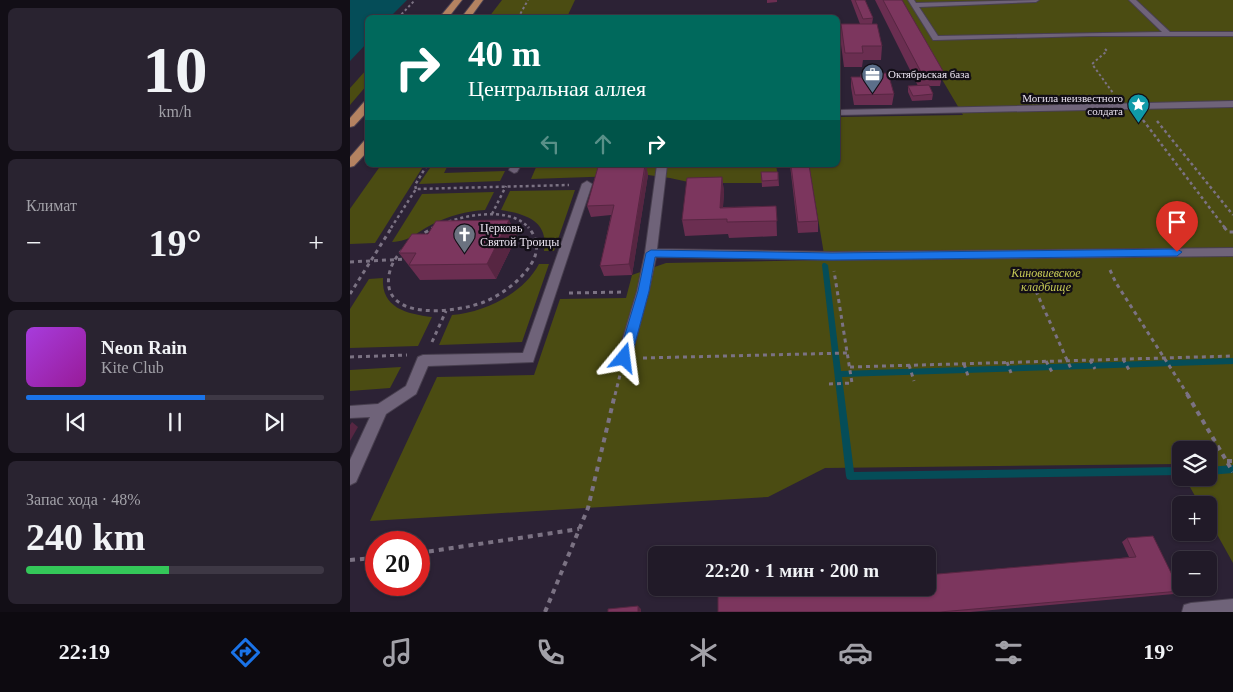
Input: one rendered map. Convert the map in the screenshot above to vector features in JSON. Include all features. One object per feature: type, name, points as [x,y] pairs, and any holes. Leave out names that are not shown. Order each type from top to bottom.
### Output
[{"type":"main road","points":[[446,15],[458,0]]},
{"type":"main road","points":[[467,15],[478,0]]},
{"type":"main road","points":[[350,124],[365,107]]},
{"type":"main road","points":[[350,164],[365,146]]},
{"type":"lane","points":[[912,3],[1036,0]]},
{"type":"lane","points":[[1132,0],[1169,35]]},
{"type":"lane","points":[[912,3],[936,38],[1089,34],[1233,34]]},
{"type":"lane","points":[[840,113],[1233,104]]},
{"type":"lane","points":[[624,358],[643,291],[651,253],[662,167]]},
{"type":"lane","points":[[350,412],[381,410],[411,390],[423,361],[528,358],[587,184]]},
{"type":"lane","points":[[651,253],[832,256],[1233,252]]},
{"type":"lane","points":[[350,477],[381,410]]},
{"type":"lane","points":[[1190,612],[1233,608]]},
{"type":"path","points":[[401,15],[415,0]]},
{"type":"path","points":[[520,15],[528,0]]},
{"type":"path","points":[[1089,34],[1107,51],[1092,64],[1124,107]]},
{"type":"path","points":[[1233,215],[1158,120],[1143,120],[1228,232],[1233,232]]},
{"type":"path","points":[[350,294],[416,189],[415,185],[426,167]]},
{"type":"path","points":[[492,214],[515,167]]},
{"type":"path","points":[[416,189],[587,184]]},
{"type":"path","points":[[492,214],[514,218],[530,227],[537,240],[535,258],[523,276],[502,292],[475,305],[446,311],[418,310],[399,301],[389,287],[388,278],[395,260],[413,241],[437,226],[465,217],[492,214]]},
{"type":"path","points":[[1103,253],[1116,283],[1165,358],[1233,472]]},
{"type":"path","points":[[1019,254],[1072,371]]},
{"type":"path","points":[[829,384],[852,383],[832,256]]},
{"type":"path","points":[[350,262],[409,259]]},
{"type":"path","points":[[550,293],[643,291]]},
{"type":"path","points":[[350,357],[413,354],[423,361],[446,311]]},
{"type":"path","points":[[545,612],[588,508],[624,358],[847,353]]},
{"type":"path","points":[[850,367],[1233,356]]},
{"type":"path","points":[[1123,359],[1129,370]]},
{"type":"path","points":[[1090,360],[1095,369]]},
{"type":"path","points":[[1046,361],[1052,372]]},
{"type":"path","points":[[1007,362],[1011,373]]},
{"type":"path","points":[[964,364],[968,376]]},
{"type":"path","points":[[909,365],[914,381]]},
{"type":"path","points":[[1227,461],[1233,461]]},
{"type":"path","points":[[430,551],[579,529]]},
{"type":"path","points":[[350,560],[365,559]]},
{"type":"green space","points":[[502,0],[575,0],[568,15],[491,15]]},
{"type":"green space","name":"Киновиевское кладбище","points":[[895,0],[1233,0],[1233,563],[1217,534],[1217,496],[1195,496],[1189,486],[1217,486],[1217,441],[1172,441],[1172,464],[825,468],[768,497],[370,521],[437,377],[534,375],[560,299],[626,298],[632,275],[666,263],[825,260],[809,167],[840,167],[840,117],[963,115]]},
{"type":"green space","points":[[365,71],[365,87],[350,105],[350,88]]},
{"type":"green space","points":[[380,167],[423,167],[375,243],[350,244],[350,209]]},
{"type":"green space","points":[[447,167],[444,173],[505,171],[500,181],[419,184],[430,168]]},
{"type":"green space","points":[[536,167],[776,167],[778,177],[762,183],[693,183],[648,175],[531,179]]},
{"type":"green space","points":[[575,190],[554,251],[544,251],[545,241],[543,232],[534,221],[519,214],[501,210],[510,191]]},
{"type":"green space","points":[[494,192],[485,210],[451,217],[437,222],[408,238],[392,242],[422,194]]},
{"type":"green space","points":[[539,264],[549,264],[522,342],[439,345],[452,315],[477,310],[502,300],[523,284]]},
{"type":"green space","points":[[383,278],[386,296],[397,308],[414,314],[432,317],[418,346],[350,348],[350,309],[369,279]]},
{"type":"green space","points":[[401,367],[390,388],[350,391],[350,370]]},
{"type":"shaded area","points":[[350,0],[407,0],[392,15],[365,15],[365,45],[350,61]]},
{"type":"building","points":[[855,0],[865,0],[873,18],[863,19]]},
{"type":"building","points":[[883,0],[902,0],[943,71],[921,72]]},
{"type":"building","points":[[841,24],[877,24],[882,46],[862,46],[863,53],[845,53]]},
{"type":"building","points":[[888,73],[894,94],[855,95],[851,77],[862,77],[861,74]]},
{"type":"building","points":[[929,85],[933,94],[913,96],[908,86]]},
{"type":"building","points":[[598,167],[645,167],[629,264],[600,266],[614,205],[587,206]]},
{"type":"building","points":[[791,167],[809,167],[818,221],[798,222]]},
{"type":"building","points":[[761,172],[778,172],[778,180],[762,181]]},
{"type":"building","points":[[722,177],[720,208],[776,206],[777,221],[727,222],[727,219],[682,220],[687,178]]},
{"type":"building","points":[[509,220],[487,264],[409,265],[416,253],[399,253],[412,234],[428,234],[436,221]]},
{"type":"building","points":[[1153,536],[1172,575],[1172,592],[940,612],[718,612],[718,596],[936,596],[936,574],[1136,557],[1127,538]]},
{"type":"building","points":[[638,606],[638,612],[608,612],[608,609]]},
{"type":"waterway","points":[[825,265],[850,476],[1172,471]]},
{"type":"waterway","points":[[839,374],[1233,361]]},
{"type":"waterway","points":[[1217,470],[1233,469]]},
{"type":"place","name":"Октябрьская база","points":[[872,93]]},
{"type":"place","name":"Могила неизвестного солдата","points":[[1139,123]]},
{"type":"place","name":"Церковь Святой Троицы","points":[[464,254]]},
{"type":"route","points":[[624,358],[643,291],[651,253],[832,256],[1177,252]]}]
